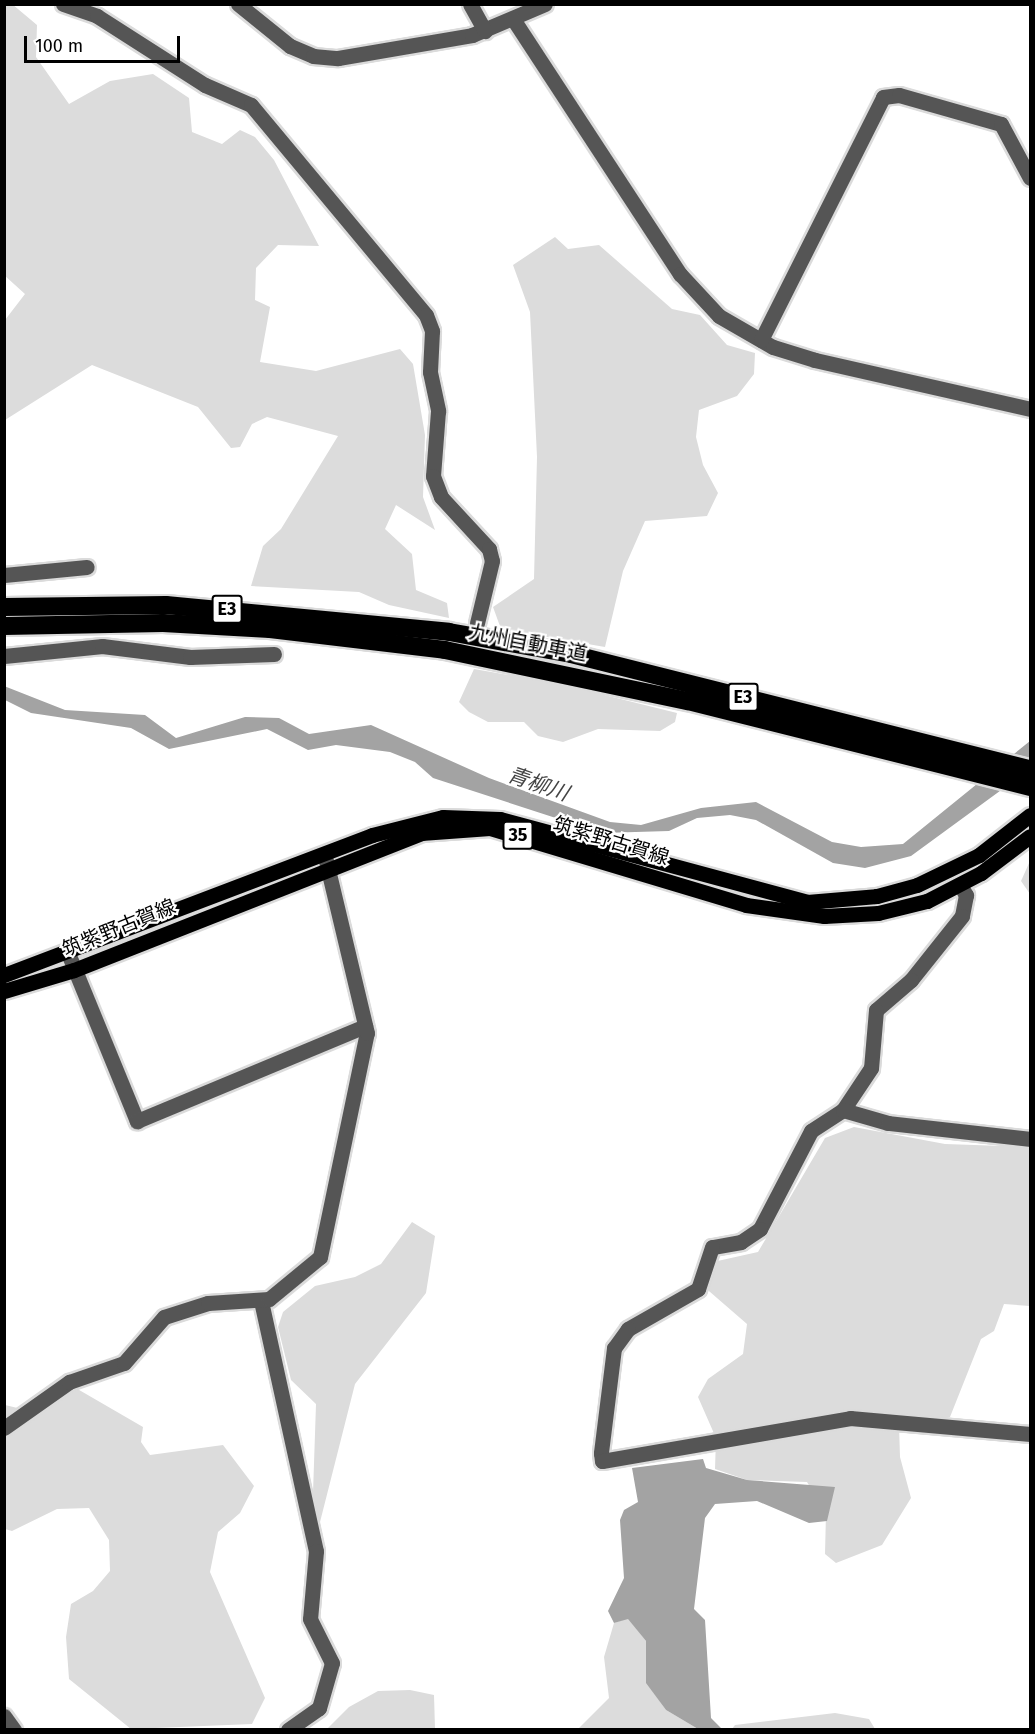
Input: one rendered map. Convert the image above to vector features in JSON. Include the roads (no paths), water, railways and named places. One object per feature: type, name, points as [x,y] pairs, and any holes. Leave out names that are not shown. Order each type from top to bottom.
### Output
[{"type":"highway","name":"九州自動車道","points":[[4,607],[178,606],[447,641],[485,656],[688,701],[979,777],[1030,787]]},
{"type":"highway","name":"九州自動車道","points":[[4,626],[163,623],[447,641],[488,638],[1030,769]]},
{"type":"main road","name":"筑紫野古賀線","points":[[4,991],[74,970],[325,861],[424,821],[474,816],[554,833],[775,897],[839,901],[877,896],[949,873],[1030,815]]},
{"type":"main road","name":"筑紫野古賀線","points":[[4,975],[325,861],[421,833],[466,827],[518,835],[789,914],[902,910],[960,885],[1030,836]]},
{"type":"street","points":[[63,4],[97,16],[205,86],[251,105],[426,315],[432,331],[430,372],[438,411],[433,476],[441,497],[489,549],[492,561],[477,623]]},
{"type":"street","points":[[238,4],[313,56],[389,52],[485,31],[544,4]]},
{"type":"street","points":[[470,4],[485,31]]},
{"type":"street","points":[[513,19],[680,274],[720,316],[761,340],[815,360],[1030,409]]},
{"type":"street","points":[[761,340],[883,97],[899,95],[1001,124],[1030,178]]},
{"type":"street","points":[[4,575],[87,567]]},
{"type":"street","points":[[4,656],[102,646],[190,657],[274,654]]},
{"type":"street","points":[[4,1428],[69,1382],[124,1363],[164,1317],[208,1303],[261,1301],[320,1257],[365,1026],[325,861]]},
{"type":"street","points":[[960,885],[966,895],[962,916],[911,980],[876,1010],[871,1068],[843,1110],[811,1131],[760,1229],[741,1242],[712,1247],[698,1289],[628,1329],[614,1348],[602,1461],[850,1418],[1030,1434]]},
{"type":"street","points":[[68,953],[136,1121],[365,1026]]},
{"type":"street","points":[[843,1110],[888,1123],[1030,1139]]},
{"type":"street","points":[[261,1301],[316,1551],[310,1619],[332,1663],[320,1708],[288,1730]]},
{"type":"street","points":[[4,1716],[14,1730]]},
{"type":"water label","name":"青柳川","points":[[538,784]]}]
